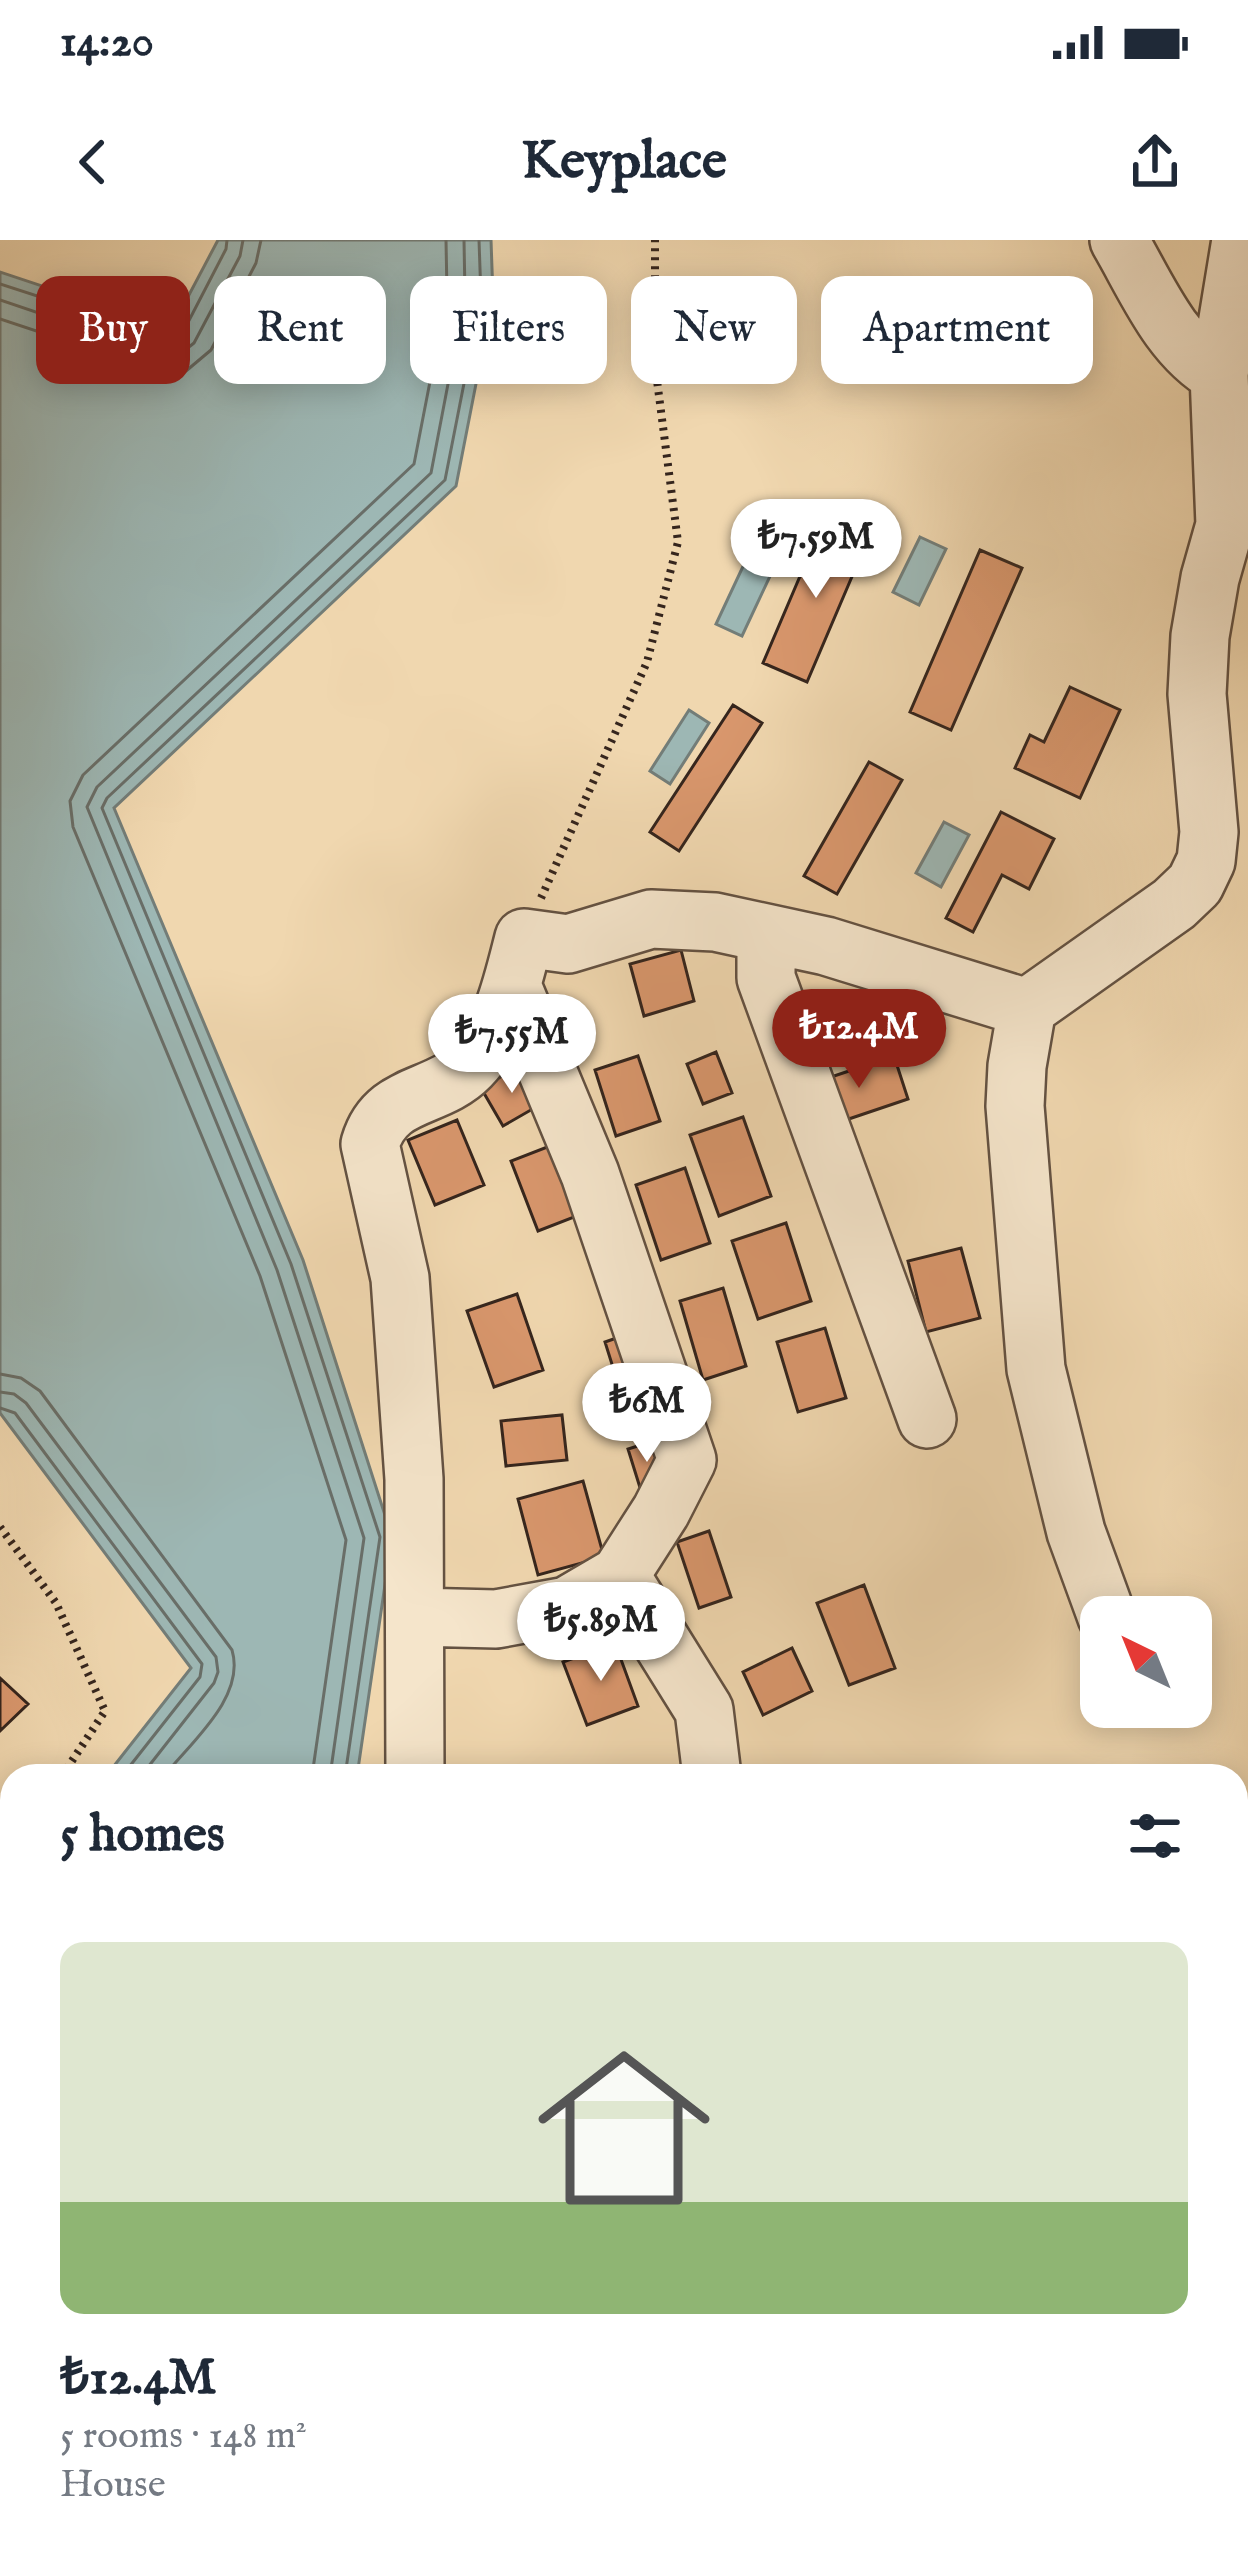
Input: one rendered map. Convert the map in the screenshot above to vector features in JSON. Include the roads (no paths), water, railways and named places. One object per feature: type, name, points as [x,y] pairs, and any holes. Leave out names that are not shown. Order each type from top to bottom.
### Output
[{"type":"street","points":[[1119,240],[1172,332],[1194,357],[1220,374]]},
{"type":"street","points":[[1100,1596],[1076,1532],[1036,1369],[1015,1106],[1017,1066],[1027,1008],[1174,904],[1206,861],[1228,850],[1197,694],[1210,578],[1237,516],[1220,374],[1240,240]]},
{"type":"street","points":[[415,1764],[414,1479],[400,1278],[370,1144],[376,1126],[392,1107],[448,1083],[469,1067],[489,1040],[518,962],[622,925],[684,918],[826,946],[1027,1008]]},
{"type":"street","points":[[766,934],[766,978],[927,1419]]},
{"type":"street","points":[[415,1617],[496,1619],[567,1606],[620,1575],[687,1460],[518,962]]},
{"type":"street","points":[[620,1575],[704,1710],[711,1764]]},
{"type":"water","points":[[218,240],[491,240],[492,276],[410,276],[410,384],[476,384],[456,486],[114,808],[303,1260],[392,1537],[359,1764],[115,1764],[191,1668],[0,1413],[0,272],[36,284],[36,384],[190,384],[190,293]]},
{"type":"water","points":[[920,537],[946,549],[919,605],[893,592]]},
{"type":"water","points":[[746,560],[772,572],[742,636],[716,624]]},
{"type":"water","points":[[689,710],[709,723],[670,784],[650,771]]},
{"type":"water","points":[[944,822],[969,835],[941,887],[916,873]]}]
